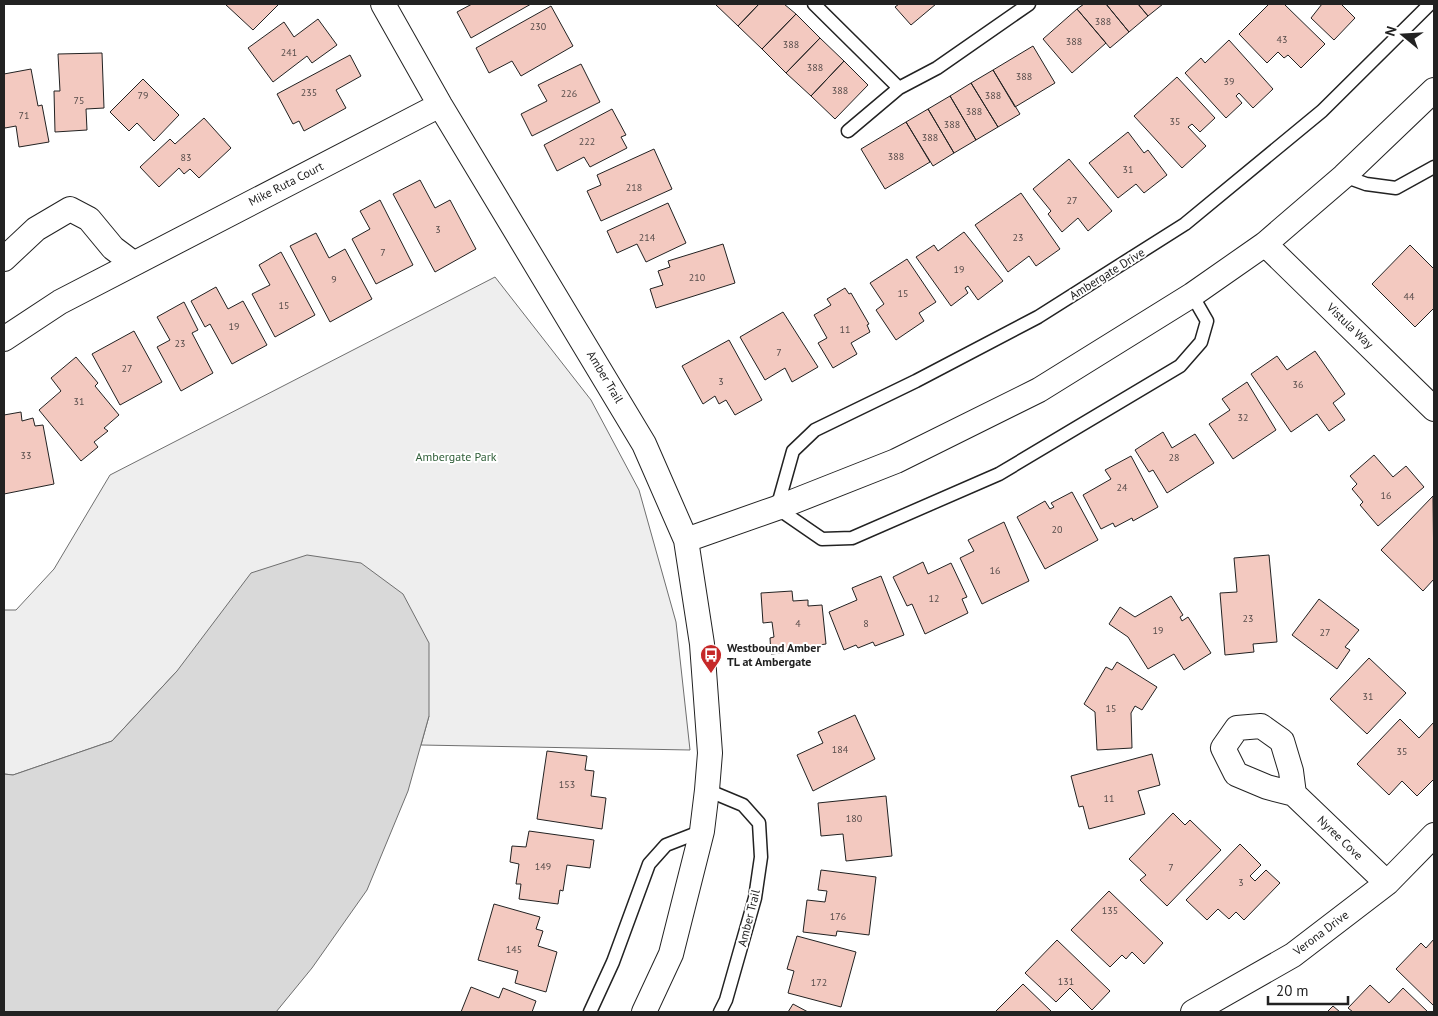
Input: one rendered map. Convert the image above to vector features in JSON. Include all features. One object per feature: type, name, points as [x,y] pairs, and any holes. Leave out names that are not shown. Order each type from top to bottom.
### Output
[{"type":"street","name":"Amber Trail","points":[[383,4],[440,105],[644,444],[686,540],[702,644],[710,753],[707,790],[702,831],[671,954],[644,1012]]},
{"type":"street","points":[[686,540],[777,508],[896,461],[1039,390],[1192,295],[1265,244],[1344,176],[1434,90]]},
{"type":"street","name":"Mike Ruta Court","points":[[4,338],[60,302],[440,105]]},
{"type":"street","points":[[4,259],[36,229],[70,209],[89,220],[113,248],[133,263]]},
{"type":"street","name":"Vistula Way","points":[[1265,244],[1434,409]]},
{"type":"street","name":"Nyree Cove","points":[[1294,794],[1387,883]]},
{"type":"street","name":"Verona Drive","points":[[1193,1012],[1293,955],[1387,883],[1434,835]]},
{"type":"lane","points":[[814,4],[899,88]]},
{"type":"lane","points":[[848,131],[899,88],[937,68],[1029,4]]},
{"type":"lane","name":"Ambergate Drive","points":[[777,508],[793,451],[815,430],[916,381],[1038,318],[1185,224],[1322,111],[1430,4]]},
{"type":"lane","points":[[1344,176],[1366,184],[1396,188],[1434,167]]},
{"type":"lane","points":[[777,508],[822,539],[852,538],[999,474],[1180,366],[1201,342],[1207,321],[1192,295]]},
{"type":"lane","name":"Amber Trail","points":[[707,790],[743,805],[759,823],[760,857],[755,898],[726,1000],[720,1012]]},
{"type":"lane","points":[[590,1012],[613,962],[649,864],[666,844],[702,831]]},
{"type":"green space","name":"Ambergate Park","points":[[495,277],[591,400],[639,490],[676,622],[690,750],[421,745],[429,716],[177,671],[112,741],[13,775],[4,774],[4,610],[16,610],[54,569],[110,475]]},
{"type":"shaded area","points":[[307,555],[361,563],[403,594],[429,643],[429,716],[408,791],[367,890],[312,968],[276,1012],[4,1012],[4,774],[13,775],[112,741],[177,671],[251,573]]},
{"type":"building","points":[[225,4],[279,4],[253,30]]},
{"type":"building","points":[[472,4],[531,4],[471,38],[457,12]]},
{"type":"building","points":[[715,4],[759,4],[738,26]]},
{"type":"building","points":[[759,4],[784,4],[796,14],[762,49],[738,26]]},
{"type":"building","points":[[899,4],[936,4],[911,25],[895,7]]},
{"type":"building","points":[[1084,4],[1106,4],[1129,32],[1110,48],[1077,9]]},
{"type":"building","points":[[1106,4],[1138,4],[1148,16],[1129,32]]},
{"type":"building","points":[[1138,4],[1163,4],[1148,16]]},
{"type":"building","points":[[1269,4],[1284,4],[1325,44],[1301,68],[1288,55],[1284,58],[1278,52],[1267,63],[1239,34]]},
{"type":"building","points":[[1322,4],[1344,4],[1342,5],[1355,18],[1334,40],[1311,18]]},
{"type":"building","points":[[551,6],[573,46],[521,76],[512,61],[489,73],[476,48]]},
{"type":"building","points":[[1077,9],[1106,43],[1072,73],[1043,39]]},
{"type":"building","points":[[796,14],[820,38],[786,73],[762,49]]},
{"type":"building","points":[[318,19],[337,45],[312,63],[307,56],[273,82],[248,48],[284,22],[294,37]]},
{"type":"building","points":[[820,38],[844,61],[811,96],[786,73]]},
{"type":"building","points":[[1229,40],[1273,89],[1253,108],[1239,93],[1236,96],[1242,103],[1226,118],[1185,73],[1201,58],[1205,63]]},
{"type":"building","points":[[1033,46],[1055,83],[1015,107],[993,70]]},
{"type":"building","points":[[102,53],[104,108],[86,109],[87,130],[55,132],[54,91],[60,91],[58,54]]},
{"type":"building","points":[[350,55],[361,76],[336,90],[346,108],[304,131],[299,121],[293,124],[277,94]]},
{"type":"building","points":[[844,61],[868,85],[835,119],[811,96]]},
{"type":"building","points":[[581,64],[600,102],[532,136],[521,114],[547,101],[538,85]]},
{"type":"building","points":[[31,69],[38,106],[42,105],[49,142],[19,147],[16,126],[5,128],[4,125],[4,74]]},
{"type":"building","points":[[993,70],[1020,114],[998,127],[971,83]]},
{"type":"building","points":[[1177,77],[1215,118],[1200,132],[1192,124],[1188,127],[1206,146],[1182,168],[1134,116]]},
{"type":"building","points":[[143,79],[179,115],[154,141],[137,123],[129,131],[110,112]]},
{"type":"building","points":[[971,83],[998,127],[976,140],[950,96]]},
{"type":"building","points":[[950,96],[976,140],[954,153],[928,109]]},
{"type":"building","points":[[612,109],[626,135],[621,137],[627,148],[590,167],[584,157],[557,171],[544,145]]},
{"type":"building","points":[[928,109],[954,153],[933,166],[906,122]]},
{"type":"building","points":[[204,118],[231,148],[199,178],[190,169],[184,174],[179,168],[159,187],[140,167],[170,139],[175,144]]},
{"type":"building","points":[[906,122],[930,162],[885,189],[861,149]]},
{"type":"building","points":[[1128,132],[1144,153],[1148,150],[1167,175],[1144,193],[1136,184],[1118,198],[1089,163]]},
{"type":"building","points":[[654,149],[672,189],[601,221],[587,191],[601,185],[597,175]]},
{"type":"building","points":[[1069,159],[1112,211],[1088,231],[1078,218],[1062,232],[1048,214],[1051,211],[1033,189]]},
{"type":"building","points":[[420,180],[435,208],[450,200],[476,249],[435,272],[393,194]]},
{"type":"building","points":[[1021,193],[1060,249],[1036,266],[1029,256],[1008,272],[975,225]]},
{"type":"building","points":[[380,200],[413,265],[376,284],[352,239],[370,229],[360,211]]},
{"type":"building","points":[[668,203],[686,243],[646,262],[637,244],[617,253],[607,231]]},
{"type":"building","points":[[964,232],[1003,281],[978,300],[968,286],[965,288],[968,293],[951,306],[916,257],[934,245],[938,251]]},
{"type":"building","points":[[316,233],[329,258],[345,249],[372,299],[330,322],[290,246]]},
{"type":"building","points":[[723,244],[735,283],[656,308],[650,289],[663,285],[658,271],[670,267],[668,261]]},
{"type":"building","points":[[1410,245],[1434,269],[1434,308],[1415,327],[1372,284]]},
{"type":"building","points":[[281,252],[315,315],[275,337],[252,294],[270,285],[259,265]]},
{"type":"building","points":[[907,259],[936,302],[919,313],[924,321],[896,340],[876,310],[884,304],[870,283]]},
{"type":"building","points":[[216,287],[228,309],[243,301],[267,345],[232,364],[210,324],[205,327],[191,301]]},
{"type":"building","points":[[845,288],[849,294],[851,293],[869,324],[867,325],[870,332],[851,343],[857,354],[833,368],[818,343],[827,338],[814,315],[831,305],[827,299]]},
{"type":"building","points":[[184,302],[198,330],[192,333],[213,373],[181,391],[157,347],[170,340],[157,317]]},
{"type":"building","points":[[783,312],[818,367],[792,382],[785,368],[765,380],[740,337]]},
{"type":"building","points":[[134,331],[162,382],[120,405],[92,354]]},
{"type":"building","points":[[729,340],[762,400],[735,415],[726,400],[719,404],[715,396],[703,404],[682,366]]},
{"type":"building","points":[[1315,351],[1345,394],[1333,403],[1345,420],[1329,431],[1317,414],[1291,432],[1251,374],[1277,356],[1287,370]]},
{"type":"building","points":[[76,357],[98,383],[95,386],[119,415],[104,428],[108,431],[94,442],[98,447],[81,461],[39,410],[61,391],[51,378]]},
{"type":"building","points":[[1247,382],[1276,430],[1233,459],[1209,424],[1230,410],[1222,399]]},
{"type":"building","points":[[21,412],[22,421],[33,418],[35,426],[43,425],[54,484],[4,494],[4,415]]},
{"type":"building","points":[[1163,432],[1172,448],[1195,434],[1214,463],[1167,493],[1153,470],[1149,472],[1135,450]]},
{"type":"building","points":[[1374,455],[1393,477],[1406,466],[1424,487],[1378,526],[1360,505],[1363,502],[1352,489],[1357,484],[1350,476]]},
{"type":"building","points":[[1131,456],[1158,507],[1133,521],[1132,518],[1115,527],[1113,523],[1101,529],[1083,495],[1111,479],[1105,470]]},
{"type":"building","points":[[1072,492],[1098,540],[1045,569],[1017,517],[1045,501],[1050,509],[1054,507],[1051,503]]},
{"type":"building","points":[[1433,496],[1434,579],[1423,591],[1381,550]]},
{"type":"building","points":[[1004,522],[1029,581],[982,604],[960,558],[974,551],[968,540]]},
{"type":"building","points":[[1269,555],[1277,642],[1253,644],[1254,652],[1225,655],[1220,593],[1237,592],[1234,558]]},
{"type":"building","points":[[923,562],[928,574],[951,563],[967,597],[962,599],[968,613],[925,634],[912,604],[907,606],[893,577]]},
{"type":"building","points":[[881,576],[904,635],[875,646],[873,642],[858,648],[856,645],[844,650],[829,612],[857,600],[852,588]]},
{"type":"building","points":[[792,591],[793,601],[808,600],[808,606],[822,605],[826,644],[812,646],[812,650],[771,654],[770,638],[774,637],[772,622],[763,623],[761,593]]},
{"type":"building","points":[[1171,596],[1183,615],[1180,617],[1182,621],[1188,617],[1211,653],[1184,670],[1174,654],[1148,669],[1128,637],[1109,624],[1120,607],[1135,617]]},
{"type":"building","points":[[1319,599],[1359,630],[1345,647],[1350,650],[1337,669],[1292,635]]},
{"type":"building","points":[[1369,658],[1406,693],[1367,734],[1330,699]]},
{"type":"building","points":[[1117,662],[1157,687],[1142,710],[1135,706],[1131,713],[1132,748],[1097,750],[1095,712],[1084,704],[1106,667],[1112,670]]},
{"type":"building","points":[[855,715],[875,759],[813,791],[797,755],[823,743],[818,732]]},
{"type":"building","points":[[1400,719],[1419,738],[1434,722],[1434,779],[1417,796],[1402,781],[1389,795],[1357,764]]},
{"type":"building","points":[[547,751],[587,756],[585,770],[594,771],[591,796],[606,798],[602,829],[537,819]]},
{"type":"building","points":[[1152,754],[1160,785],[1138,791],[1145,814],[1089,829],[1083,806],[1079,807],[1071,776]]},
{"type":"building","points":[[886,796],[892,856],[846,861],[843,834],[821,836],[818,803]]},
{"type":"building","points":[[1173,813],[1185,825],[1190,820],[1221,850],[1167,906],[1140,880],[1146,875],[1129,859]]},
{"type":"building","points":[[529,831],[594,840],[590,868],[567,865],[563,891],[560,890],[558,904],[519,899],[521,884],[516,884],[519,864],[510,862],[512,846],[526,847]]},
{"type":"building","points":[[1240,844],[1261,865],[1250,876],[1255,881],[1266,870],[1280,883],[1244,920],[1236,912],[1229,919],[1218,909],[1207,920],[1186,900]]},
{"type":"building","points":[[821,870],[876,877],[869,935],[837,931],[836,936],[803,932],[807,900],[825,902],[827,891],[818,890]]},
{"type":"building","points":[[1109,891],[1163,943],[1144,964],[1132,952],[1126,959],[1122,955],[1110,967],[1071,930]]},
{"type":"building","points":[[494,904],[540,917],[536,929],[543,931],[538,946],[557,952],[546,992],[515,983],[518,971],[478,960]]},
{"type":"building","points":[[797,936],[856,952],[841,1007],[788,993],[794,971],[787,969]]},
{"type":"building","points":[[1434,939],[1434,1006],[1396,969],[1421,943],[1426,948]]},
{"type":"building","points":[[1057,940],[1110,991],[1092,1010],[1070,988],[1056,1002],[1025,973]]},
{"type":"building","points":[[1023,984],[1052,1012],[995,1012]]},
{"type":"building","points":[[1370,985],[1389,1003],[1403,988],[1428,1012],[1353,1012],[1348,1008]]},
{"type":"building","points":[[471,987],[499,998],[503,988],[536,1001],[532,1012],[461,1012]]},
{"type":"building","points":[[793,1004],[808,1012],[788,1012]]},
{"type":"building","points":[[1333,1006],[1340,1012],[1327,1012]]},
{"type":"place","name":"Westbound Amber TL at Ambergate","points":[[711,674]]}]
